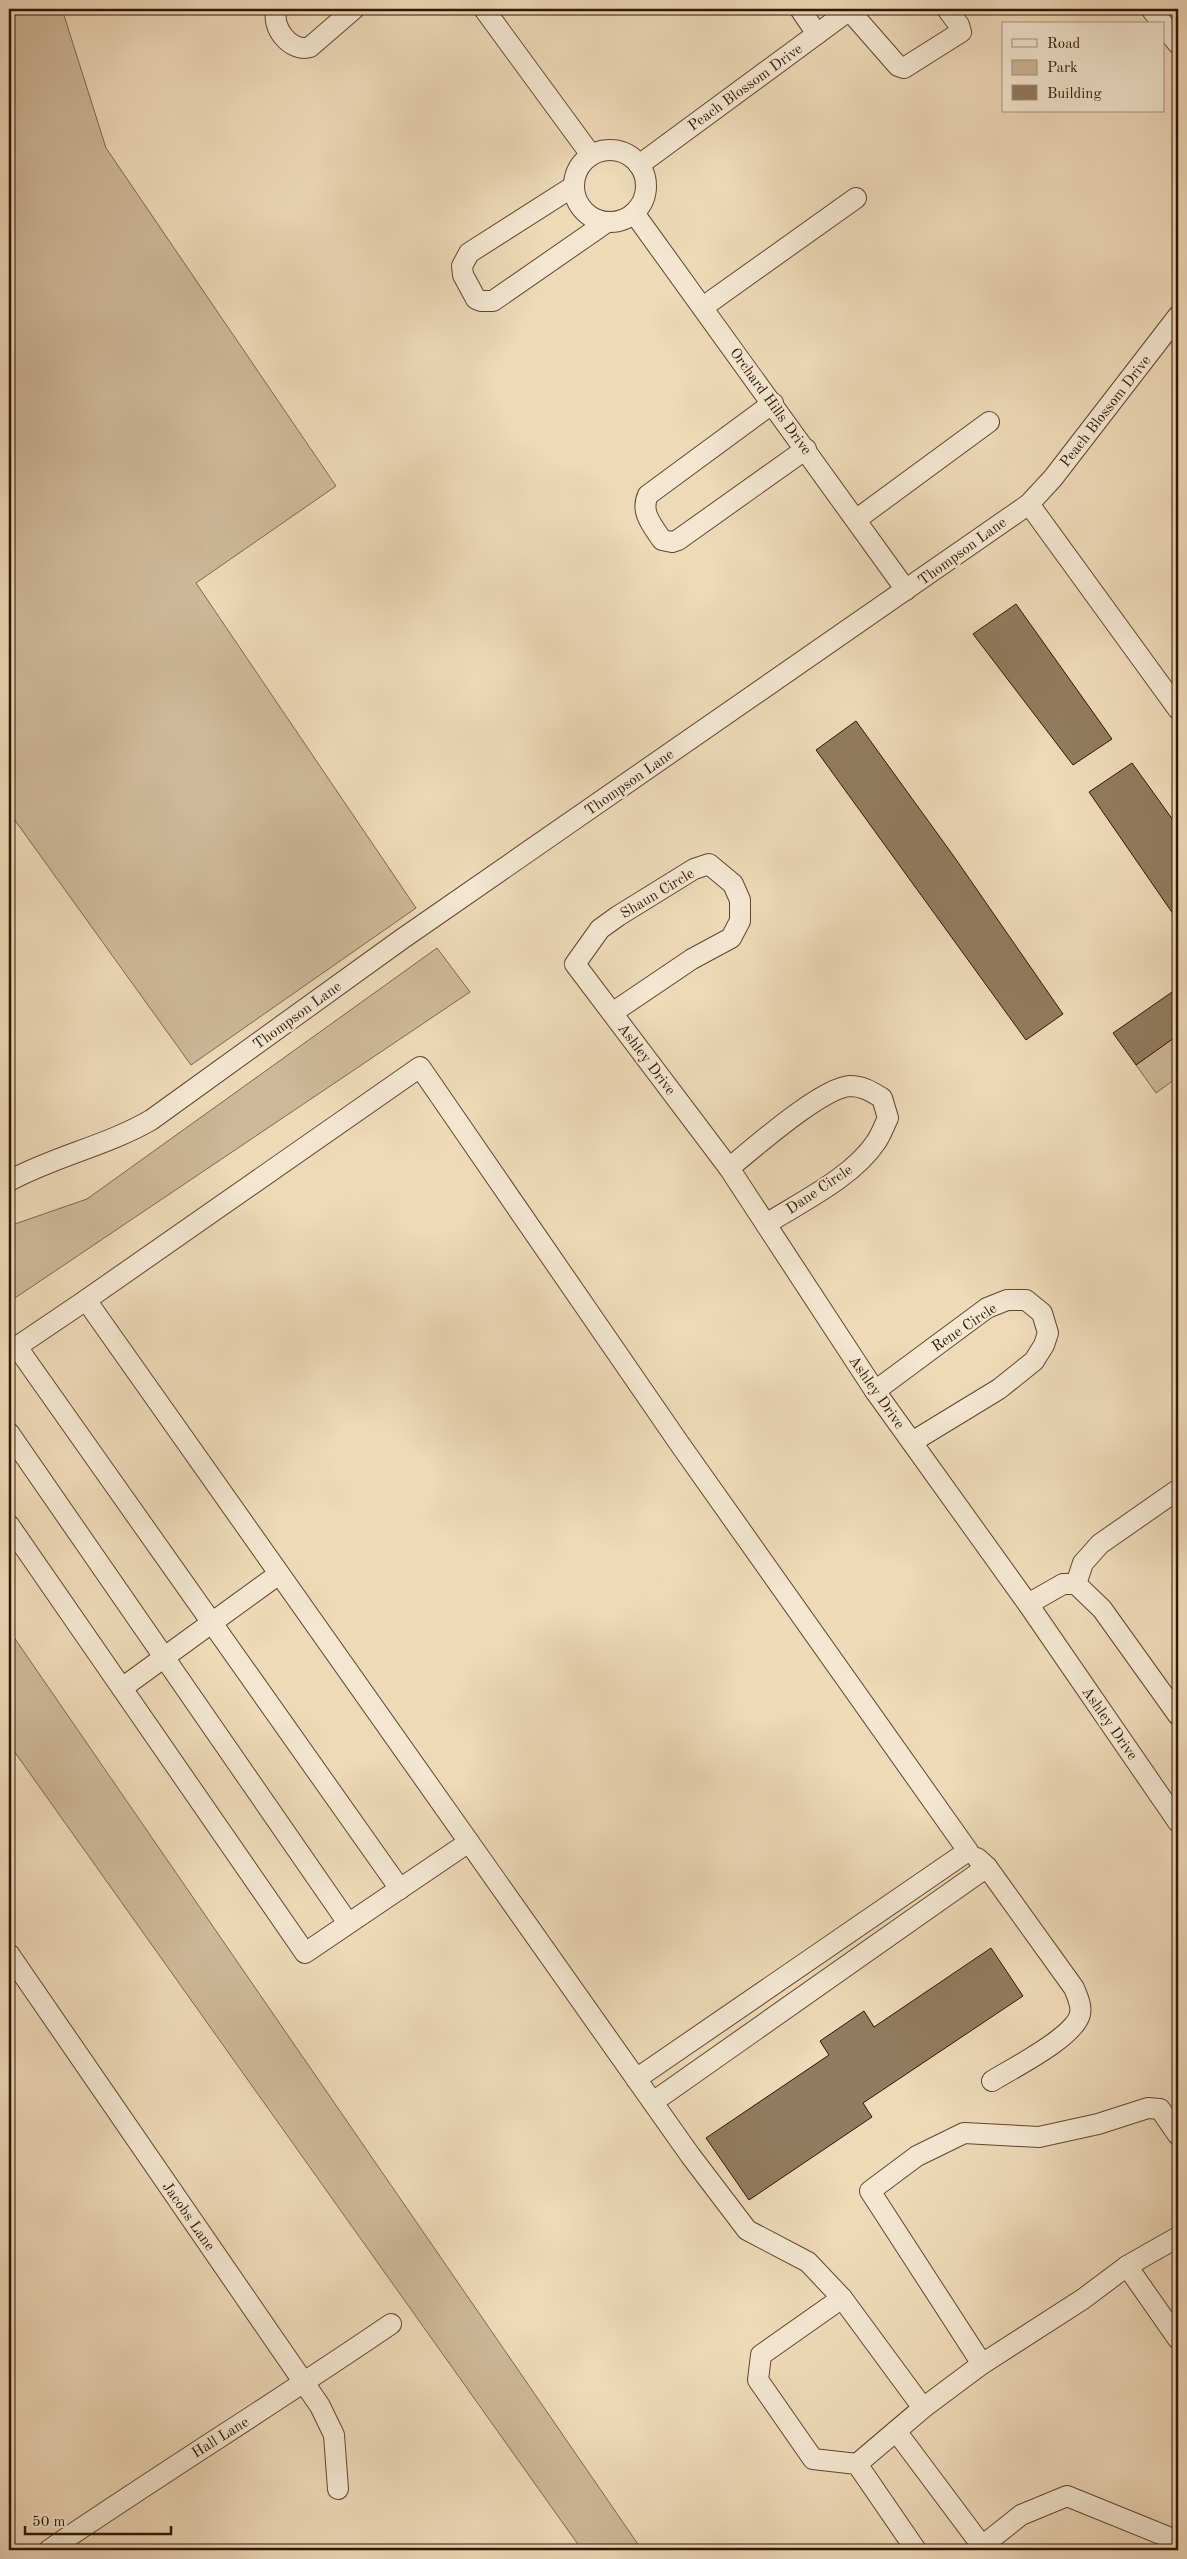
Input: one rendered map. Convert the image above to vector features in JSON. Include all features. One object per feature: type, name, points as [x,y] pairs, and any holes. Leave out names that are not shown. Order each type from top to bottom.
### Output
[{"type":"street","points":[[276,9],[274,21],[277,27],[293,46],[304,49],[310,47],[354,9]]},
{"type":"street","points":[[484,9],[591,155]]},
{"type":"street","points":[[800,9],[817,34]]},
{"type":"street","points":[[850,9],[898,66],[904,68],[961,32],[959,24],[947,9]]},
{"type":"street","name":"Peach Blossom Drive","points":[[639,165],[850,9]]},
{"type":"street","points":[[1151,9],[1161,22]]},
{"type":"street","points":[[1164,25],[1178,44]]},
{"type":"street","points":[[604,150],[619,151],[632,156],[639,165],[646,180],[646,195],[640,208],[629,218],[616,222],[607,222],[588,216],[579,205],[574,186],[574,178],[580,165],[591,155],[604,150]]},
{"type":"street","points":[[574,186],[469,253],[462,266],[463,275],[476,299],[481,302],[493,301],[607,222]]},
{"type":"street","points":[[703,307],[856,198]]},
{"type":"street","name":"Orchard Hills Drive","points":[[634,213],[857,519],[906,590]]},
{"type":"street","name":"Peach Blossom Drive","points":[[1029,504],[1053,478],[1178,316]]},
{"type":"street","points":[[773,403],[648,495],[644,503],[645,513],[662,540],[672,542],[678,540],[806,449]]},
{"type":"street","points":[[857,519],[988,422]]},
{"type":"street","points":[[1029,504],[1178,709]]},
{"type":"street","name":"Thompson Lane","points":[[9,1181],[35,1167],[110,1141],[151,1120],[402,939],[1029,504]]},
{"type":"street","name":"Shaun Circle","points":[[575,964],[600,929],[694,869],[709,864],[733,884],[740,900],[740,921],[731,938],[692,959],[612,1013]]},
{"type":"street","name":"Ashley Drive","points":[[575,964],[729,1168],[875,1391],[1028,1604],[1178,1822]]},
{"type":"street","points":[[400,1889],[212,1621],[13,1350],[420,1067],[679,1443],[968,1851],[988,1866],[1074,1988],[1080,2003],[1080,2014],[1065,2035],[992,2081]]},
{"type":"street","name":"Dane Circle","points":[[729,1168],[805,1107],[826,1096],[849,1086],[867,1089],[882,1098],[888,1118],[877,1142],[867,1154],[844,1175],[766,1224]]},
{"type":"street","points":[[86,1300],[652,2102],[747,2230],[808,2262],[842,2298],[923,2408]]},
{"type":"street","name":"Rene Circle","points":[[875,1391],[988,1308],[1007,1300],[1026,1300],[1042,1313],[1048,1333],[1044,1345],[1034,1362],[999,1389],[912,1442]]},
{"type":"street","points":[[9,1433],[348,1924]]},
{"type":"street","points":[[1076,1584],[1083,1563],[1100,1544],[1176,1490]]},
{"type":"street","points":[[9,1525],[305,1953],[469,1842]]},
{"type":"street","points":[[122,1688],[163,1656],[279,1574]]},
{"type":"street","points":[[1028,1604],[1063,1584],[1076,1584],[1102,1609],[1178,1715]]},
{"type":"street","points":[[636,2079],[968,1851]]},
{"type":"street","points":[[652,2102],[988,1866]]},
{"type":"street","name":"Jacobs Lane","points":[[9,1954],[320,2406],[334,2435],[338,2489]]},
{"type":"street","points":[[982,2364],[870,2191],[917,2156],[964,2133],[1039,2137],[1098,2124],[1148,2108],[1160,2109],[1178,2135]]},
{"type":"street","points":[[842,2298],[761,2355],[758,2380],[813,2459],[858,2464],[923,2408],[982,2364],[1083,2299],[1128,2266],[1178,2237]]},
{"type":"street","points":[[1128,2266],[1178,2339]]},
{"type":"street","name":"Hall Lane","points":[[49,2550],[156,2477],[305,2383],[391,2324]]},
{"type":"street","points":[[896,2431],[982,2546],[1021,2515],[1067,2496],[1178,2541]]},
{"type":"street","points":[[858,2464],[916,2550]]},
{"type":"green space","points":[[9,9],[62,9],[106,148],[336,486],[196,583],[416,908],[191,1065],[9,812]]},
{"type":"green space","points":[[437,948],[470,992],[9,1302],[9,1226],[87,1199]]},
{"type":"green space","points":[[1178,1035],[1178,1077],[1156,1093],[1136,1065]]},
{"type":"green space","points":[[9,1630],[642,2550],[582,2550],[9,1744]]},
{"type":"building","points":[[1016,604],[1112,739],[1073,765],[973,634]]},
{"type":"building","points":[[856,721],[955,858],[1063,1014],[1026,1040],[816,750]]},
{"type":"building","points":[[1132,763],[1178,827],[1178,921],[1089,792]]},
{"type":"building","points":[[1178,988],[1178,1035],[1136,1065],[1113,1033]]},
{"type":"building","points":[[991,1948],[1023,1996],[863,2103],[872,2117],[749,2200],[706,2138],[829,2055],[820,2041],[864,2011],[874,2027]]}]
